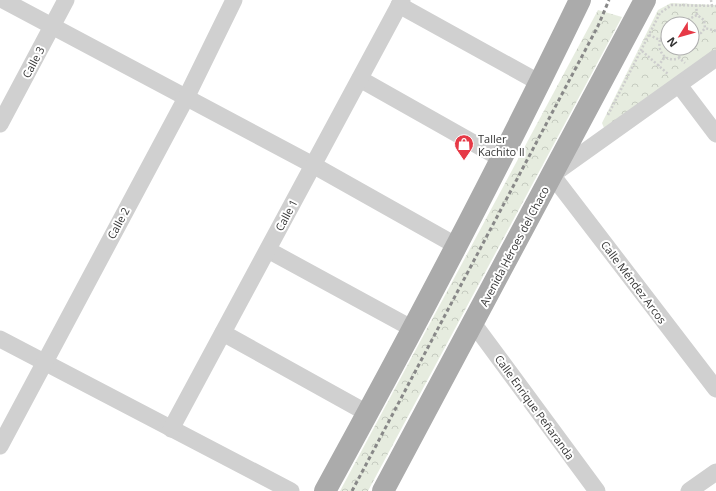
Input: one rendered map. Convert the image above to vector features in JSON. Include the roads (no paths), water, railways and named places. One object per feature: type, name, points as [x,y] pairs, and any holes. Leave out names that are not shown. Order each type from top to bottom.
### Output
[{"type":"main road","points":[[325,491],[457,246],[500,158],[540,83],[580,0]]},
{"type":"main road","name":"Avenida Héroes del Chaco","points":[[389,488],[473,323],[645,0]]},
{"type":"street","points":[[3,0],[313,165],[457,246]]},
{"type":"street","name":"Calle 3","points":[[0,124],[66,0]]},
{"type":"street","name":"Calle 2","points":[[0,446],[186,98],[234,0]]},
{"type":"street","points":[[401,3],[540,83]]},
{"type":"street","name":"Calle 1","points":[[171,429],[401,3]]},
{"type":"street","points":[[552,175],[676,82],[716,58]]},
{"type":"street","points":[[360,79],[500,158]]},
{"type":"street","points":[[676,82],[716,134]]},
{"type":"street","name":"Calle Méndez Arcos","points":[[552,175],[716,389]]},
{"type":"street","points":[[268,250],[413,329]]},
{"type":"street","name":"Calle Enrique Peñaranda","points":[[473,323],[596,491]]},
{"type":"street","points":[[223,333],[368,413]]},
{"type":"street","points":[[0,339],[291,491]]},
{"type":"street","points":[[690,491],[716,472]]},
{"type":"railway","points":[[352,491],[598,26],[609,0]]},
{"type":"place","name":"Taller Kachito ll","points":[[464,161]]}]
